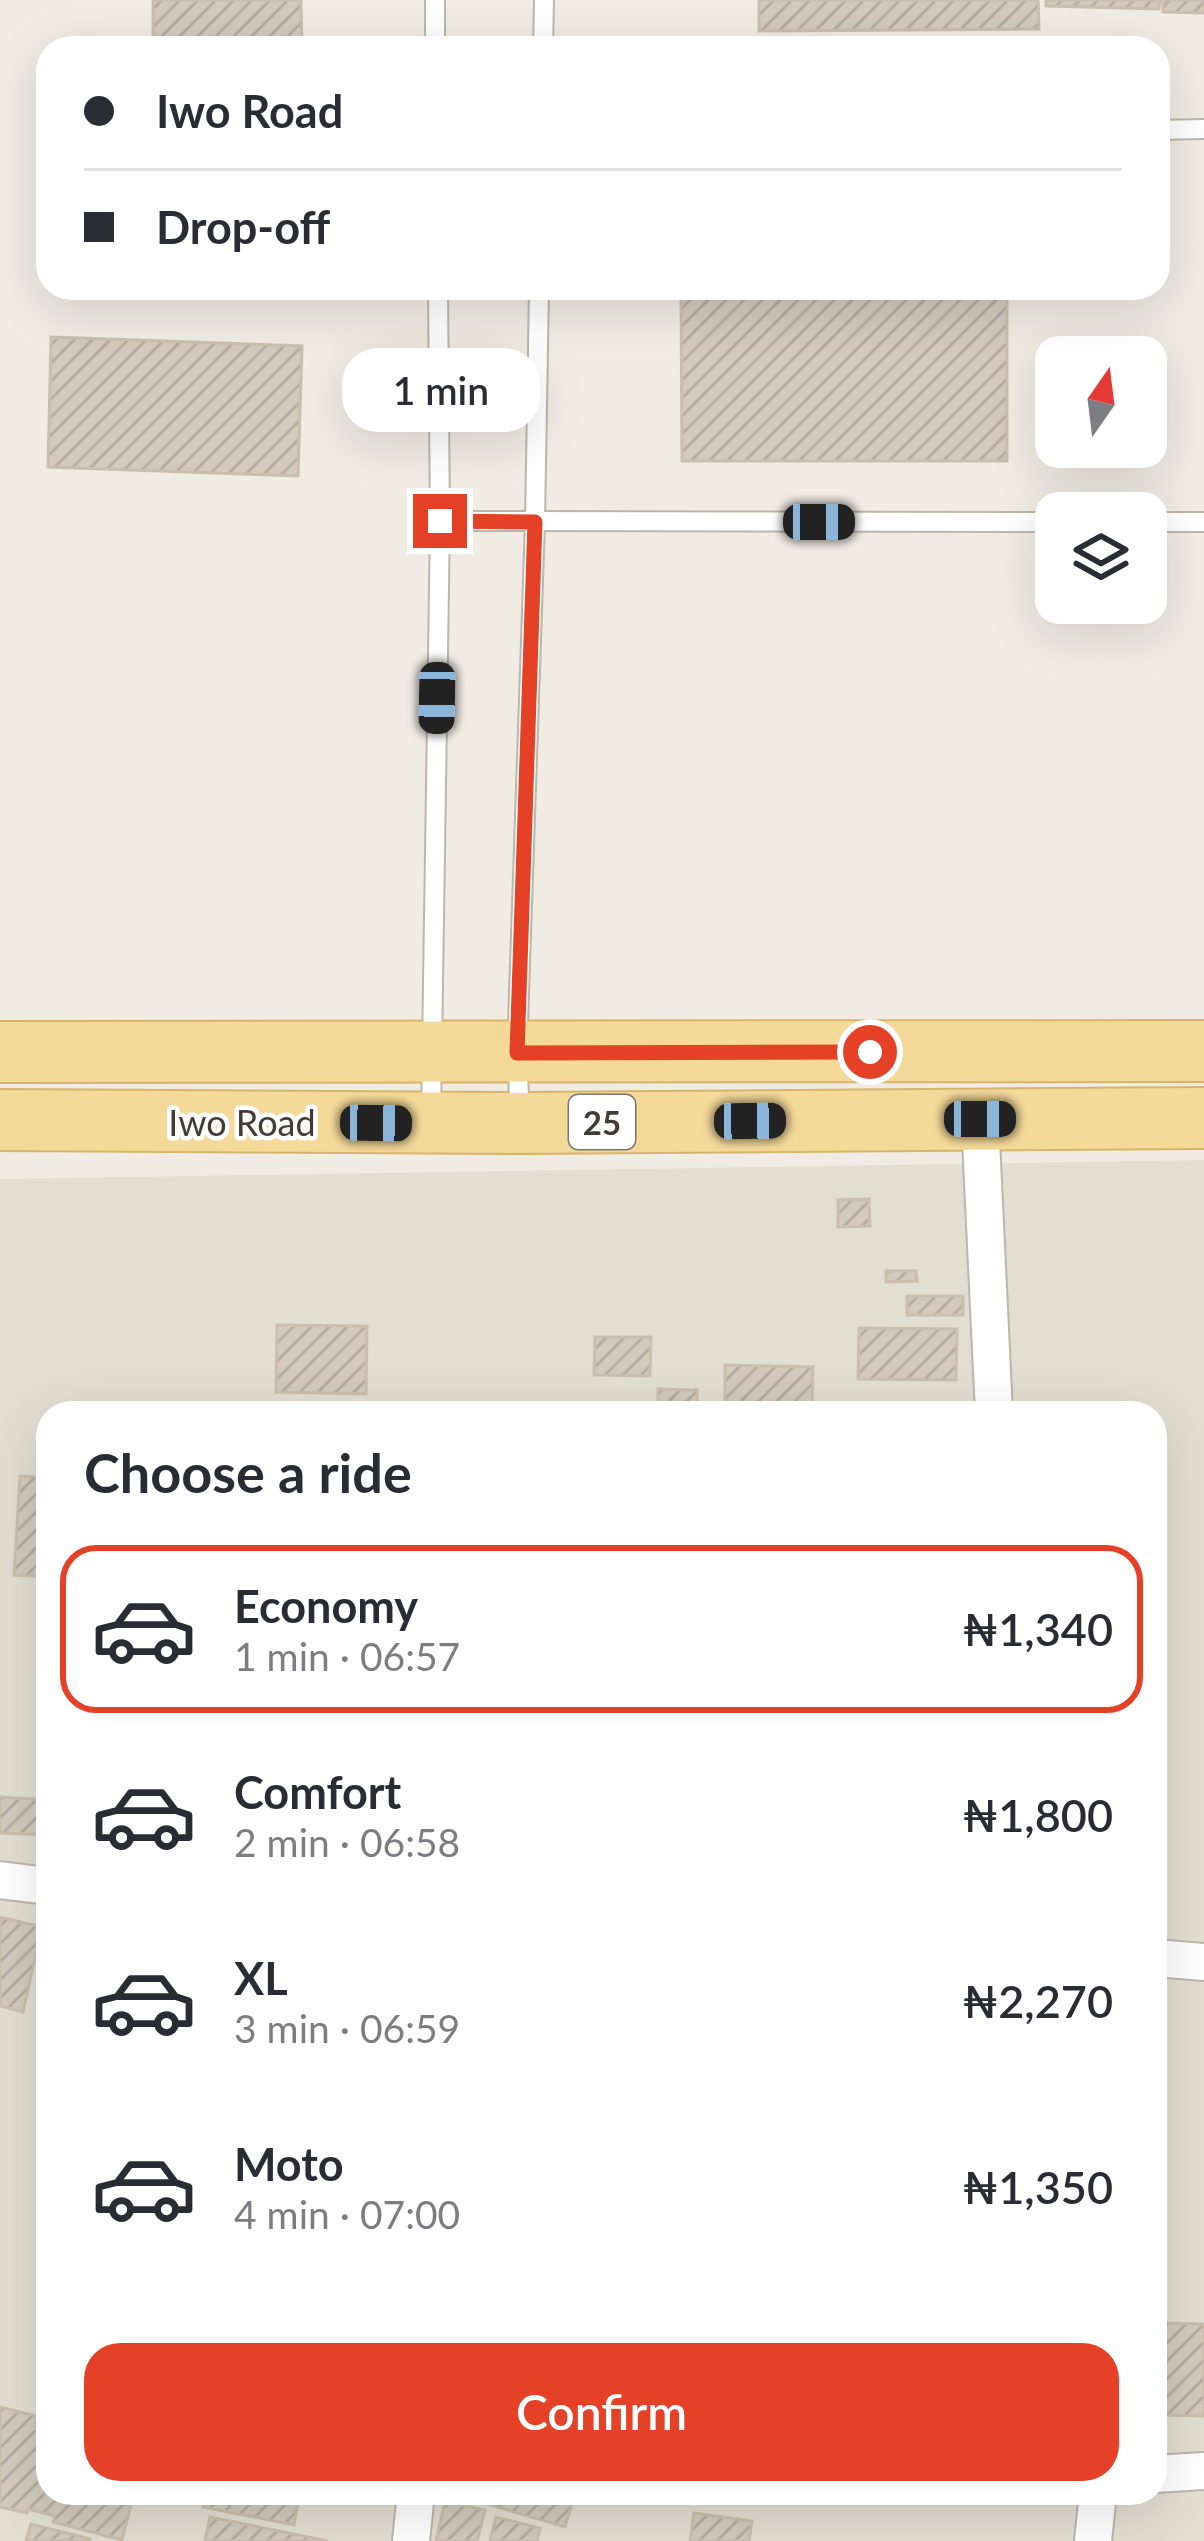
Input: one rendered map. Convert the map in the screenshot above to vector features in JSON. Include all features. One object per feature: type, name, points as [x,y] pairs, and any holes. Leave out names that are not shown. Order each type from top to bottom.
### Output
[{"type":"main road","name":"Iwo Road","points":[[0,1052],[1204,1051]]},
{"type":"main road","name":"Iwo Road","points":[[0,1120],[520,1123],[1204,1118]]},
{"type":"street","points":[[980,1119],[993,1401]]},
{"type":"street","points":[[0,1880],[36,1884]]},
{"type":"street","points":[[1167,1959],[1204,1962]]},
{"type":"street","points":[[1167,2473],[1204,2471]]},
{"type":"street","points":[[411,2541],[415,2505]]},
{"type":"street","points":[[1093,2541],[1097,2505]]},
{"type":"lane","points":[[435,0],[435,36]]},
{"type":"lane","points":[[543,36],[544,0]]},
{"type":"lane","points":[[1170,130],[1204,129]]},
{"type":"lane","points":[[431,1123],[440,521],[438,300]]},
{"type":"lane","points":[[520,1123],[517,1053],[539,300]]},
{"type":"lane","points":[[440,521],[1035,522]]},
{"type":"lane","points":[[1167,522],[1204,522]]},
{"type":"shaded area","points":[[1204,1160],[1204,2541],[0,2541],[0,1179]]},
{"type":"building","points":[[153,0],[301,0],[302,36],[153,36]]},
{"type":"building","points":[[759,0],[1038,0],[1039,29],[759,31]]},
{"type":"building","points":[[1046,0],[1160,0],[1159,9],[1046,6]]},
{"type":"building","points":[[1163,0],[1204,0],[1204,13],[1163,12]]},
{"type":"building","points":[[681,300],[1007,300],[1007,461],[682,461]]},
{"type":"building","points":[[51,337],[302,346],[298,476],[48,467]]},
{"type":"building","points":[[869,1199],[870,1226],[838,1227],[838,1200]]},
{"type":"building","points":[[886,1271],[916,1271],[917,1281],[886,1282]]},
{"type":"building","points":[[907,1296],[963,1296],[963,1315],[907,1315]]},
{"type":"building","points":[[277,1325],[367,1326],[366,1394],[276,1392]]},
{"type":"building","points":[[859,1328],[957,1329],[956,1380],[858,1379]]},
{"type":"building","points":[[595,1337],[651,1337],[650,1376],[594,1375]]},
{"type":"building","points":[[725,1365],[813,1367],[812,1401],[725,1401]]},
{"type":"building","points":[[658,1389],[697,1390],[697,1401],[658,1401]]},
{"type":"building","points":[[20,1476],[36,1477],[36,1576],[14,1575]]},
{"type":"building","points":[[0,1797],[36,1799],[36,1834],[0,1833]]},
{"type":"building","points":[[0,1917],[36,1926],[36,1954],[23,2012],[0,2006]]},
{"type":"building","points":[[1167,2323],[1204,2324],[1204,2416],[1167,2415]]},
{"type":"building","points":[[0,2407],[36,2416],[36,2505],[131,2505],[122,2540],[53,2522],[55,2516],[0,2507]]},
{"type":"building","points":[[203,2505],[298,2505],[294,2525]]},
{"type":"building","points":[[444,2505],[485,2510],[477,2541],[436,2541]]},
{"type":"building","points":[[490,2505],[572,2505],[565,2527]]},
{"type":"building","points":[[694,2513],[752,2521],[749,2541],[690,2541]]},
{"type":"building","points":[[210,2517],[328,2541],[205,2541]]},
{"type":"building","points":[[496,2517],[540,2528],[537,2541],[490,2541]]},
{"type":"building","points":[[31,2524],[90,2539],[90,2541],[26,2541]]},
{"type":"route","points":[[440,521],[535,522],[517,1053],[870,1052]]}]
